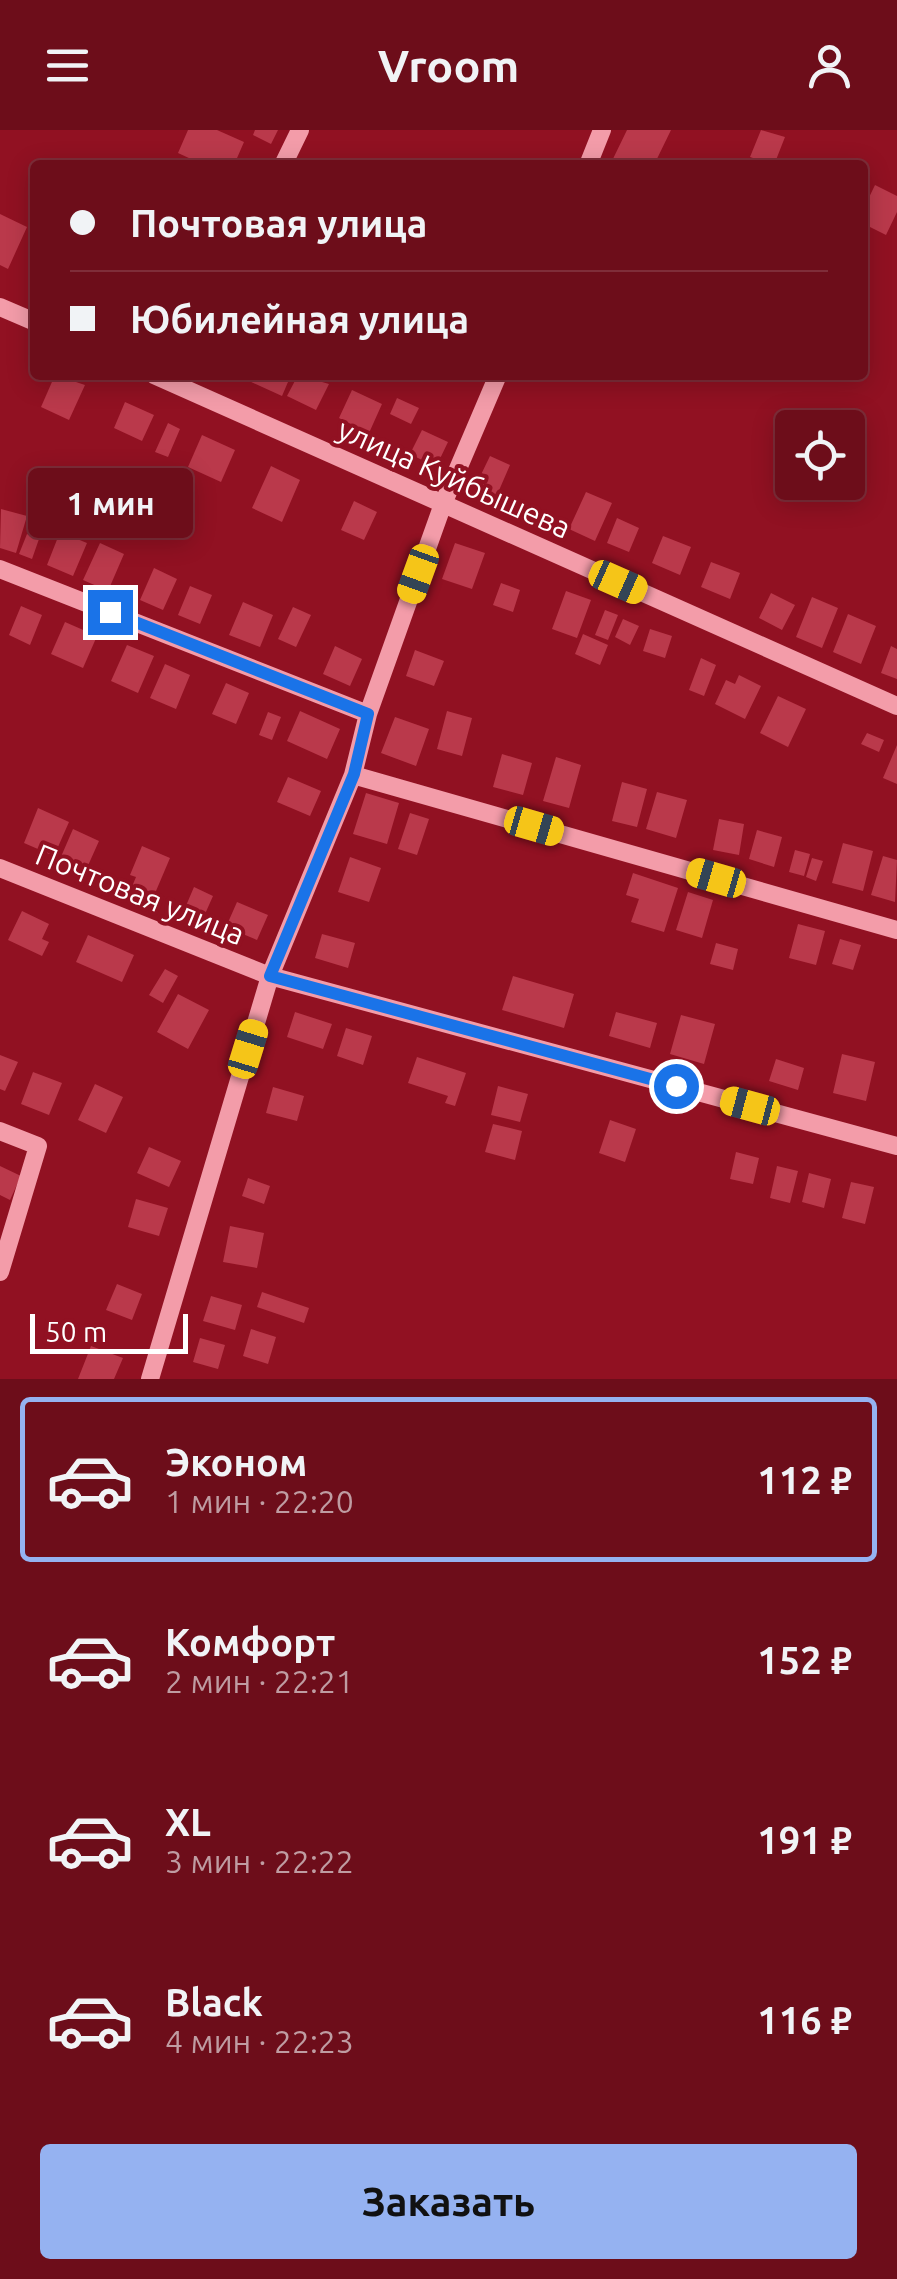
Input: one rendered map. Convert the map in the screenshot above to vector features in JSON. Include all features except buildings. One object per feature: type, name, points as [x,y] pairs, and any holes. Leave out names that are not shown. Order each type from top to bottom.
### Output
[{"type":"street","points":[[285,160],[300,130]]},
{"type":"street","points":[[590,160],[602,130]]},
{"type":"street","points":[[0,306],[30,320]]},
{"type":"street","name":"улица Куйбышева","points":[[165,380],[897,706]]},
{"type":"street","points":[[150,1379],[270,976],[354,774],[368,714],[443,504],[496,380]]},
{"type":"street","points":[[0,569],[368,714]]},
{"type":"street","points":[[354,774],[897,930]]},
{"type":"street","name":"Почтовая улица","points":[[0,868],[270,976],[897,1146]]},
{"type":"street","points":[[0,1131],[38,1146],[0,1272]]},
{"type":"route","points":[[110,612],[368,714],[354,774],[270,976],[676,1086]]}]
